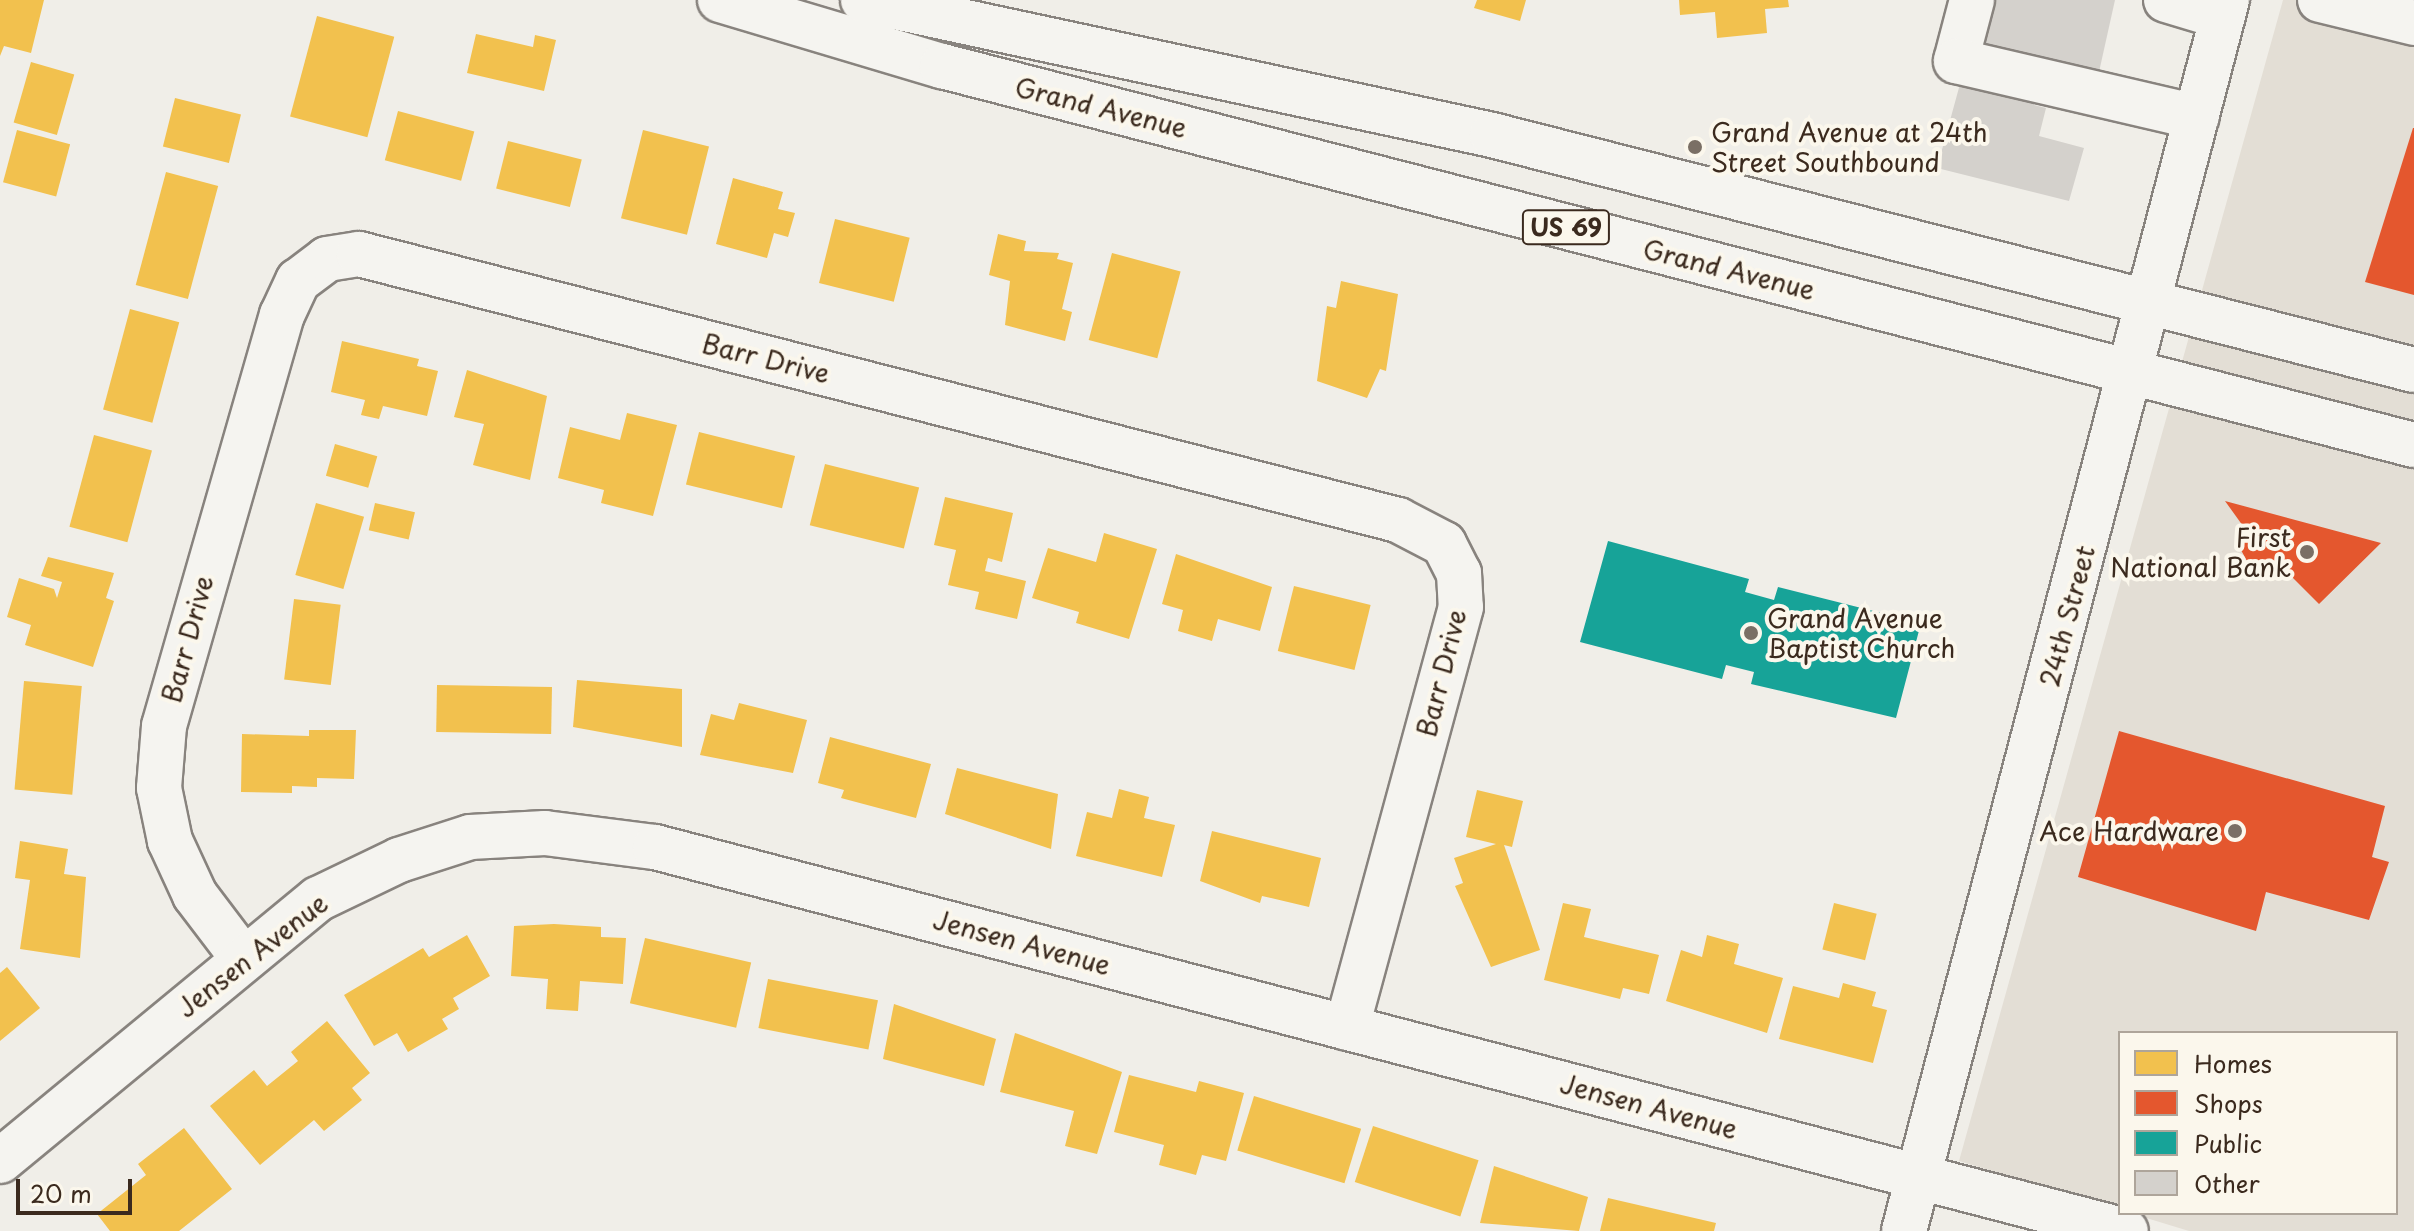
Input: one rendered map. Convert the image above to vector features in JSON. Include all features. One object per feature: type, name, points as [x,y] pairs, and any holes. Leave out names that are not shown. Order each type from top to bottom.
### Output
[{"type":"street","name":"Grand Avenue","points":[[720,0],[942,66],[2414,445]]},
{"type":"street","name":"Grand Avenue","points":[[863,0],[1492,135],[2414,370]]},
{"type":"street","points":[[1972,0],[1956,61],[2197,117]]},
{"type":"street","points":[[2166,0],[2225,8]]},
{"type":"street","points":[[2320,0],[2414,23]]},
{"type":"street","name":"24th Street","points":[[1904,1231],[2132,373],[2225,8]]},
{"type":"street","name":"Barr Drive","points":[[242,957],[195,895],[170,841],[159,788],[164,726],[282,315],[298,281],[327,259],[359,254],[1398,520],[1444,544],[1459,573],[1461,607],[1347,1028]]},
{"type":"street","name":"Jensen Avenue","points":[[0,1161],[242,957],[318,899],[399,860],[470,837],[545,833],[655,847],[2126,1231]]},
{"type":"shaded area","points":[[2283,0],[2414,0],[2414,1231],[2189,1231],[2137,1215],[2398,1215],[2398,1031],[2118,1031],[2118,1209],[1959,1161]]},
{"type":"building: Homes","points":[[0,0],[44,0],[31,53],[4,46],[0,56]]},
{"type":"building: Homes","points":[[1477,0],[1526,0],[1520,21],[1474,8]]},
{"type":"building: Homes","points":[[1679,0],[1788,0],[1789,7],[1765,9],[1767,33],[1717,38],[1715,12],[1680,15]]},
{"type":"building: Homes","points":[[317,16],[394,37],[367,137],[290,116]]},
{"type":"building: Homes","points":[[476,34],[533,47],[535,35],[556,40],[544,91],[467,73]]},
{"type":"building: Homes","points":[[31,62],[74,74],[57,135],[14,123]]},
{"type":"building: Homes","points":[[175,98],[241,114],[229,163],[163,147]]},
{"type":"building: Homes","points":[[398,111],[474,131],[461,181],[385,160]]},
{"type":"building: Homes","points":[[17,130],[70,144],[56,196],[3,182]]},
{"type":"building: Homes","points":[[643,130],[709,146],[687,235],[621,218]]},
{"type":"building: Homes","points":[[508,141],[582,159],[570,207],[496,189]]},
{"type":"building: Homes","points":[[166,172],[218,186],[188,299],[136,285]]},
{"type":"building: Homes","points":[[733,178],[783,192],[778,209],[795,213],[788,237],[774,233],[767,258],[716,244]]},
{"type":"building: Homes","points":[[835,219],[910,238],[894,302],[819,283]]},
{"type":"building: Homes","points":[[998,234],[1026,241],[1024,251],[1059,253],[1057,259],[1073,263],[1062,309],[1072,312],[1065,341],[1005,325],[1010,281],[989,275]]},
{"type":"building: Homes","points":[[1112,253],[1181,271],[1157,358],[1089,340]]},
{"type":"building: Homes","points":[[1341,281],[1398,294],[1386,371],[1380,369],[1367,398],[1317,381],[1327,306],[1336,308]]},
{"type":"building: Homes","points":[[130,309],[179,322],[152,423],[103,409]]},
{"type":"building: Homes","points":[[342,341],[419,359],[417,366],[438,371],[427,416],[383,406],[379,419],[361,415],[365,400],[331,392]]},
{"type":"building: Homes","points":[[467,370],[547,396],[530,480],[473,465],[484,424],[454,417]]},
{"type":"building: Homes","points":[[627,413],[677,425],[653,516],[601,503],[604,490],[558,478],[570,427],[620,440]]},
{"type":"building: Homes","points":[[699,432],[795,456],[782,508],[686,484]]},
{"type":"building: Homes","points":[[94,435],[152,451],[127,542],[69,527]]},
{"type":"building: Homes","points":[[335,444],[377,456],[368,488],[326,476]]},
{"type":"building: Homes","points":[[825,464],[919,487],[904,549],[810,525]]},
{"type":"building: Homes","points":[[945,497],[1013,513],[1002,562],[988,558],[985,571],[1026,581],[1017,619],[975,609],[979,592],[948,585],[956,550],[934,545]]},
{"type":"building: Homes","points":[[316,503],[364,517],[343,589],[295,575]]},
{"type":"building: Homes","points":[[375,503],[415,512],[409,540],[369,530]]},
{"type":"building: Homes","points":[[1104,533],[1157,549],[1129,639],[1076,623],[1079,612],[1032,598],[1048,548],[1096,562]]},
{"type":"building: Homes","points":[[1176,554],[1272,587],[1260,631],[1218,619],[1212,641],[1178,631],[1183,610],[1162,604]]},
{"type":"building: Homes","points":[[48,557],[114,573],[106,598],[114,601],[93,667],[25,645],[31,625],[7,617],[19,578],[54,589],[57,598],[62,582],[41,576]]},
{"type":"building: Homes","points":[[1294,586],[1371,605],[1354,670],[1278,651]]},
{"type":"building: Homes","points":[[294,599],[341,605],[331,685],[284,679]]},
{"type":"building: Homes","points":[[577,680],[682,689],[682,747],[573,727]]},
{"type":"building: Homes","points":[[24,681],[82,686],[72,795],[15,790]]},
{"type":"building: Homes","points":[[437,685],[552,687],[551,734],[436,732]]},
{"type":"building: Homes","points":[[739,703],[807,720],[793,773],[700,755],[711,714],[734,720]]},
{"type":"building: Homes","points":[[309,730],[356,730],[354,779],[317,778],[317,787],[292,786],[292,793],[241,792],[242,734],[309,736]]},
{"type":"building: Homes","points":[[830,737],[931,764],[916,818],[841,798],[844,790],[818,783]]},
{"type":"building: Homes","points":[[957,768],[1058,794],[1051,849],[945,814]]},
{"type":"building: Homes","points":[[1119,789],[1149,797],[1144,818],[1175,825],[1162,877],[1076,856],[1087,812],[1112,818]]},
{"type":"building: Homes","points":[[1477,790],[1523,801],[1512,847],[1504,845],[1540,950],[1491,967],[1455,886],[1463,883],[1454,858],[1496,844],[1466,837]]},
{"type":"building: Homes","points":[[1212,831],[1321,858],[1309,907],[1262,896],[1260,903],[1200,881]]},
{"type":"building: Homes","points":[[20,841],[68,849],[64,874],[86,877],[80,958],[20,949],[30,880],[15,878]]},
{"type":"building: Homes","points":[[1563,903],[1591,909],[1584,937],[1659,955],[1649,994],[1623,988],[1620,999],[1544,980]]},
{"type":"building: Homes","points":[[1834,903],[1877,914],[1865,960],[1822,950]]},
{"type":"building: Homes","points":[[554,924],[601,927],[601,937],[626,938],[623,984],[580,981],[578,1011],[546,1009],[548,979],[511,976],[514,926]]},
{"type":"building: Homes","points":[[467,935],[490,976],[453,998],[459,1009],[442,1019],[448,1029],[408,1052],[397,1033],[374,1046],[344,995],[423,948],[429,957]]},
{"type":"building: Homes","points":[[1707,935],[1739,944],[1734,964],[1783,978],[1767,1033],[1666,1001],[1681,950],[1702,957]]},
{"type":"building: Homes","points":[[645,938],[751,963],[736,1028],[630,1003]]},
{"type":"building: Homes","points":[[7,967],[40,1008],[0,1041],[0,973]]},
{"type":"building: Homes","points":[[768,979],[878,1000],[868,1049],[758,1028]]},
{"type":"building: Homes","points":[[1843,983],[1876,992],[1872,1006],[1887,1010],[1873,1063],[1779,1039],[1793,986],[1839,998]]},
{"type":"building: Homes","points":[[894,1004],[996,1039],[984,1086],[883,1059]]},
{"type":"building: Homes","points":[[327,1021],[370,1073],[352,1088],[362,1100],[324,1131],[314,1120],[260,1165],[210,1106],[254,1070],[267,1086],[298,1061],[291,1052]]},
{"type":"building: Homes","points":[[1015,1033],[1122,1072],[1097,1154],[1065,1146],[1074,1111],[1000,1092]]},
{"type":"building: Homes","points":[[1129,1075],[1196,1092],[1199,1081],[1244,1093],[1226,1161],[1202,1155],[1196,1175],[1159,1165],[1164,1145],[1114,1132]]},
{"type":"building: Homes","points":[[1254,1096],[1361,1129],[1344,1183],[1237,1151]]},
{"type":"building: Homes","points":[[1373,1126],[1479,1160],[1460,1216],[1355,1182]]},
{"type":"building: Homes","points":[[184,1128],[232,1189],[179,1231],[110,1231],[97,1214],[146,1175],[138,1164]]},
{"type":"building: Homes","points":[[1494,1166],[1588,1197],[1579,1231],[1480,1223]]},
{"type":"building: Homes","points":[[1608,1198],[1716,1223],[1714,1231],[1600,1231]]},
{"type":"building: Shops","points":[[2414,128],[2414,295],[2365,282]]},
{"type":"building: Shops","name":"First National Bank","points":[[2225,501],[2381,543],[2319,604],[2288,573],[2247,561],[2236,541],[2248,533]]},
{"type":"building: Shops","name":"Ace Hardware","points":[[2119,731],[2385,806],[2372,857],[2389,862],[2369,920],[2266,892],[2256,931],[2078,877]]},
{"type":"building: Public","name":"Grand Avenue Baptist Church","points":[[1608,541],[1749,579],[1745,592],[1774,600],[1778,587],[1921,623],[1896,718],[1751,684],[1754,672],[1726,665],[1722,679],[1580,642]]},
{"type":"building: Other","points":[[1992,0],[2115,0],[2099,72],[1982,46]]},
{"type":"building: Other","points":[[1963,73],[2037,93],[2034,105],[2046,108],[2039,136],[2084,148],[2069,201],[1937,168]]},
{"type":"place","name":"Grand Avenue at 24th Street Southbound","points":[[1695,147]]},
{"type":"place","name":"First National Bank","points":[[2307,552]]},
{"type":"place","name":"Grand Avenue Baptist Church","points":[[1751,633]]},
{"type":"place","name":"Ace Hardware","points":[[2235,831]]}]
